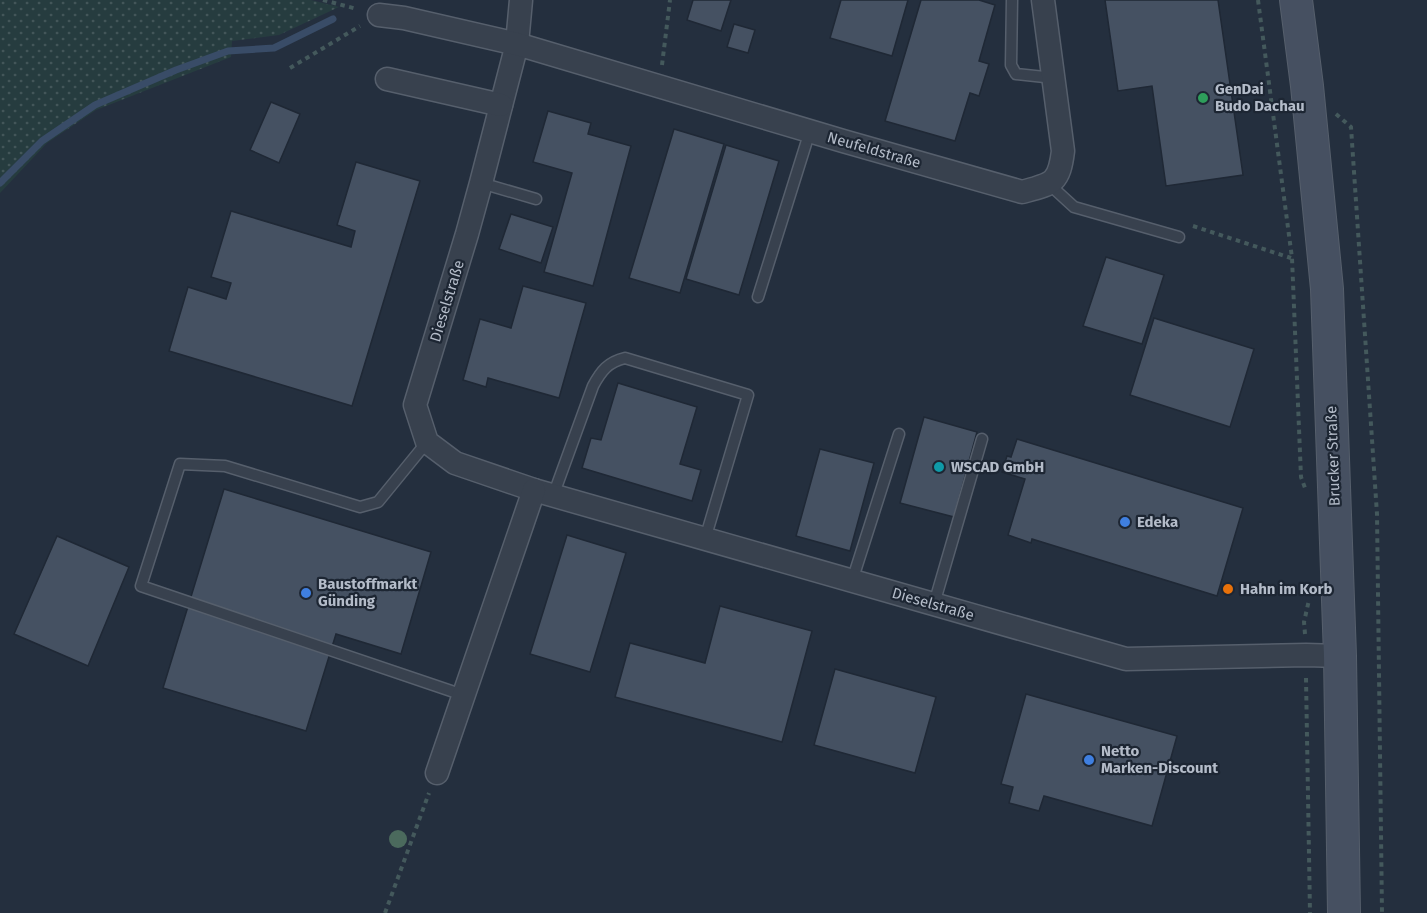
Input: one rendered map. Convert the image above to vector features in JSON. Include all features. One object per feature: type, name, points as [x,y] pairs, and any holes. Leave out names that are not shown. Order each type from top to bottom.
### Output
[{"type":"main road","name":"Brucker Straße","points":[[1296,0],[1327,289],[1340,656],[1344,913]]},
{"type":"street","name":"Dieselstraße","points":[[521,0],[517,44],[481,183],[415,405],[427,442],[454,464],[544,493],[1126,659],[1340,656]]},
{"type":"street","points":[[1043,0],[1063,151],[1060,171],[1050,185]]},
{"type":"street","points":[[378,15],[404,18],[517,44]]},
{"type":"street","name":"Neufeldstraße","points":[[517,44],[1022,192],[1050,185]]},
{"type":"street","points":[[387,79],[501,105]]},
{"type":"street","points":[[436,773],[464,695],[544,493]]},
{"type":"lane","points":[[1011,0],[1011,65],[1016,74],[1054,78]]},
{"type":"lane","points":[[758,297],[810,131]]},
{"type":"lane","points":[[481,183],[536,199]]},
{"type":"lane","points":[[1050,185],[1074,207],[1179,237]]},
{"type":"lane","points":[[544,493],[601,372],[613,361],[625,358],[748,395],[705,539]]},
{"type":"lane","points":[[852,581],[899,434]]},
{"type":"lane","points":[[933,604],[982,439]]},
{"type":"lane","points":[[427,442],[378,502],[360,507],[225,466],[180,464],[141,586],[464,695]]},
{"type":"path","points":[[323,0],[378,15]]},
{"type":"path","points":[[659,87],[670,0]]},
{"type":"path","points":[[1258,0],[1292,258],[1301,477],[1307,492]]},
{"type":"path","points":[[290,68],[378,15]]},
{"type":"path","points":[[1307,86],[1350,127],[1377,514],[1382,913]]},
{"type":"path","points":[[1158,231],[1182,223],[1292,258]]},
{"type":"path","points":[[1309,592],[1309,603],[1304,622],[1310,913]]},
{"type":"path","points":[[385,913],[436,773]]},
{"type":"green space","points":[[0,0],[311,0],[339,7],[279,35],[232,41],[231,57],[96,110],[47,143],[0,193]]},
{"type":"building","points":[[693,0],[731,0],[721,31],[687,20]]},
{"type":"building","points":[[841,0],[908,0],[892,56],[830,38]]},
{"type":"building","points":[[921,0],[979,0],[995,5],[979,61],[989,64],[979,96],[970,93],[955,141],[885,121]]},
{"type":"building","points":[[1105,0],[1218,0],[1243,175],[1166,186],[1152,86],[1118,91]]},
{"type":"building","points":[[734,24],[755,30],[748,53],[727,47]]},
{"type":"building","points":[[271,102],[300,114],[279,163],[250,150]]},
{"type":"building","points":[[548,111],[591,123],[588,134],[631,146],[593,286],[544,272],[572,173],[533,162]]},
{"type":"building","points":[[674,129],[724,144],[680,293],[629,278]]},
{"type":"building","points":[[726,145],[779,161],[739,295],[686,279]]},
{"type":"building","points":[[356,162],[420,181],[352,406],[169,351],[188,287],[226,299],[231,283],[211,277],[231,211],[351,247],[355,231],[337,225]]},
{"type":"building","points":[[511,214],[553,227],[541,263],[499,249]]},
{"type":"building","points":[[1106,257],[1164,275],[1142,344],[1083,326]]},
{"type":"building","points":[[523,286],[586,303],[559,398],[488,378],[486,387],[463,380],[480,319],[511,328]]},
{"type":"building","points":[[1154,318],[1254,349],[1230,427],[1130,395]]},
{"type":"building","points":[[618,383],[697,407],[680,464],[701,470],[692,501],[582,468],[591,438],[601,440]]},
{"type":"building","name":"WSCAD GmbH","points":[[924,417],[977,432],[954,517],[900,503]]},
{"type":"building","name":"Edeka","points":[[1017,439],[1243,508],[1217,596],[1032,539],[1031,543],[1008,535],[1025,479],[1002,472],[1007,456],[1011,457]]},
{"type":"building","points":[[820,449],[874,463],[850,551],[796,536]]},
{"type":"building","name":"Baustoffmarkt Günding","points":[[224,489],[431,552],[401,654],[336,634],[306,731],[163,688]]},
{"type":"building","points":[[567,535],[626,553],[590,672],[530,654]]},
{"type":"building","points":[[57,536],[129,567],[88,666],[14,634]]},
{"type":"building","points":[[720,606],[812,631],[782,742],[615,697],[630,643],[705,663]]},
{"type":"building","points":[[835,669],[936,697],[915,773],[814,745]]},
{"type":"building","name":"Netto Marken-Discount","points":[[1026,694],[1177,736],[1152,826],[1044,796],[1039,811],[1009,803],[1013,787],[1001,784]]},
{"type":"waterway","points":[[0,183],[42,141],[95,105],[176,70],[228,51],[274,48],[333,19]]},
{"type":"place","name":"GenDai Budo Dachau","points":[[1203,98]]},
{"type":"place","name":"WSCAD GmbH","points":[[939,467]]},
{"type":"place","name":"Edeka","points":[[1125,522]]},
{"type":"place","name":"Hahn im Korb","points":[[1228,589]]},
{"type":"place","name":"Baustoffmarkt Günding","points":[[306,593]]},
{"type":"place","name":"Netto Marken-Discount","points":[[1089,760]]}]
